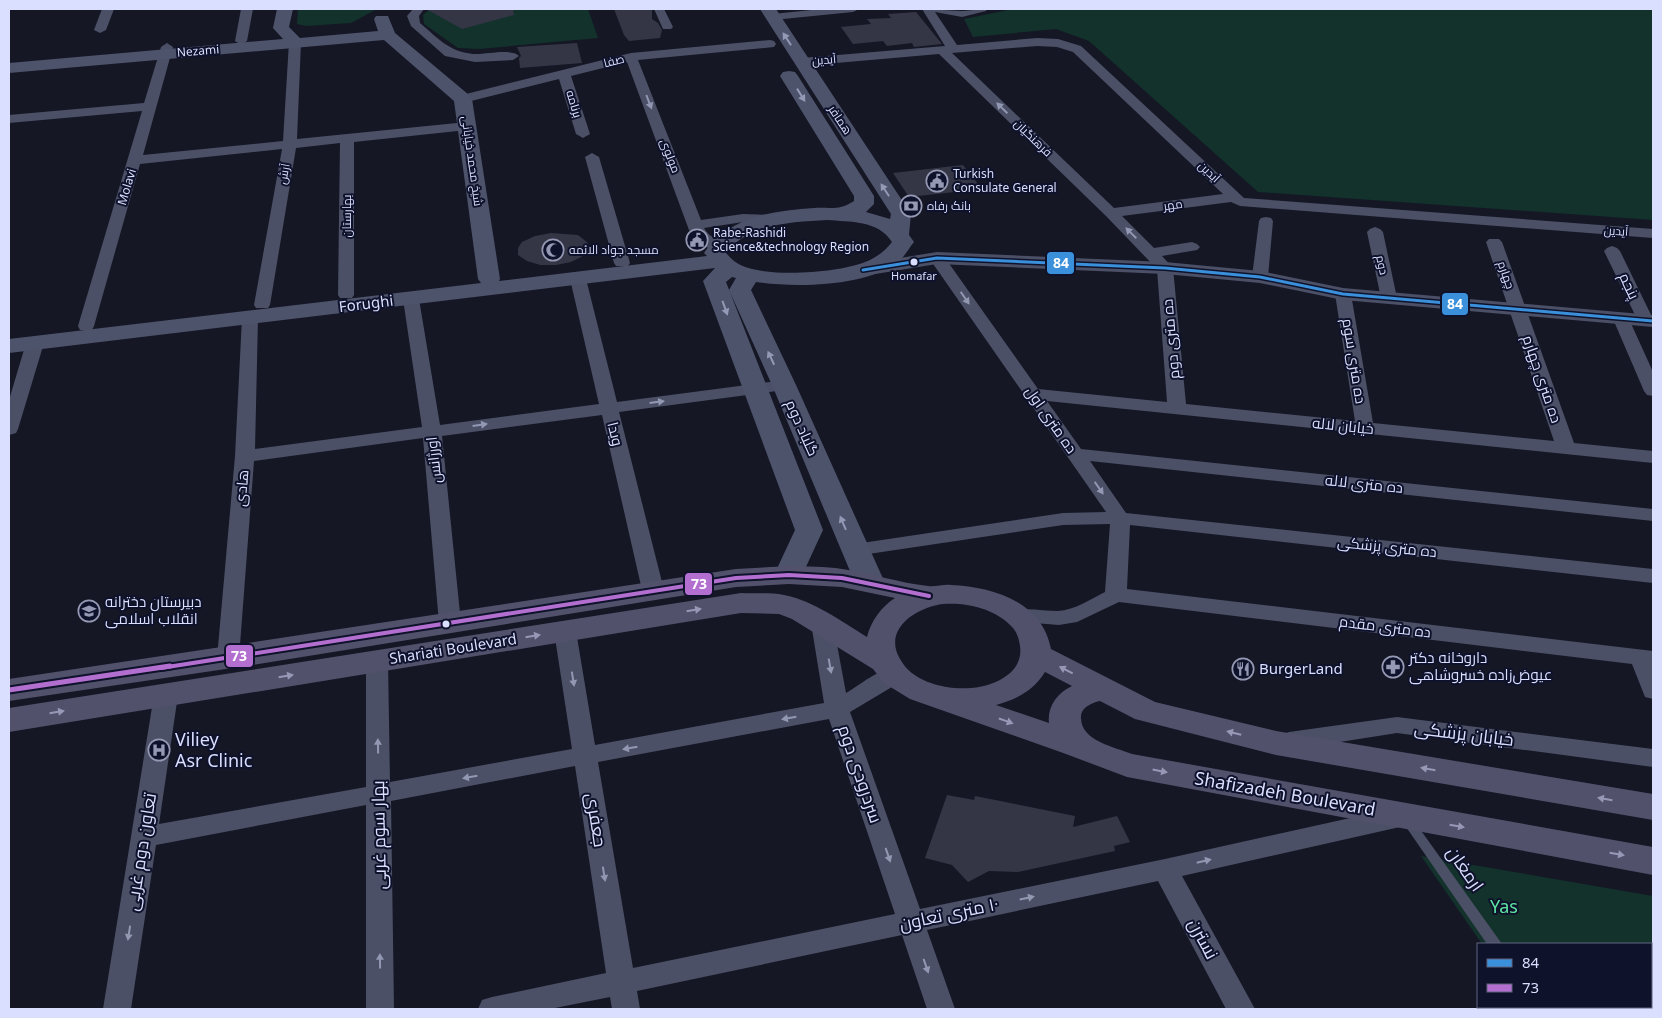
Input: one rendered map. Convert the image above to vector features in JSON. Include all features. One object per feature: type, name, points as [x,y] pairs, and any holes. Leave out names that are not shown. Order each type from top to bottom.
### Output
[{"type":"main road","points":[[284,9],[288,36]]},
{"type":"main road","name":"Nezami","points":[[9,68],[288,36],[387,22]]},
{"type":"main road","name":"شیخ محمد خیابانی","points":[[387,22],[463,99],[490,279]]},
{"type":"main road","name":"همافر","points":[[768,25],[802,62],[901,214],[901,238]]},
{"type":"main road","name":"همافر","points":[[768,25],[834,149],[864,196],[864,204],[846,216]]},
{"type":"main road","name":"Nezami","points":[[9,61],[167,50],[288,36]]},
{"type":"main road","points":[[834,149],[857,146]]},
{"type":"main road","points":[[809,215],[867,218],[887,224],[901,238],[892,255],[863,270],[810,279],[791,280],[727,261],[729,236],[744,228],[776,219],[809,215]]},
{"type":"main road","name":"Forughi","points":[[9,346],[256,312],[346,296],[622,263],[727,261]]},
{"type":"main road","name":"Forughi","points":[[9,335],[86,326],[411,299],[727,261]]},
{"type":"main road","name":"گلباد دوم","points":[[727,261],[784,385],[870,584]]},
{"type":"main road","name":"گلباد دوم","points":[[727,261],[714,281],[809,530],[789,575]]},
{"type":"main road","points":[[788,475],[820,470]]},
{"type":"main road","name":"Shariati Boulevard","points":[[9,720],[166,695],[239,665],[450,623],[736,578],[789,575],[842,578],[929,596]]},
{"type":"main road","points":[[948,594],[968,595],[987,599],[1005,606],[1019,616],[1033,634],[1036,641],[1037,655],[1032,668],[1022,680],[998,694],[969,700],[927,694],[909,685],[889,668],[880,648],[881,634],[886,622],[897,610],[929,596],[948,594]]},
{"type":"main road","name":"Shariati Boulevard","points":[[9,690],[239,665],[377,661],[740,603],[782,604],[803,612],[889,668]]},
{"type":"main road","points":[[1037,655],[1146,710],[1276,743],[1653,807]]},
{"type":"main road","points":[[1078,745],[1068,735],[1064,724],[1064,714],[1068,704],[1077,696],[1089,691],[1104,689]]},
{"type":"main road","name":"Shafizadeh Boulevard","points":[[927,694],[1078,745],[1127,765],[1653,861]]},
{"type":"street","points":[[100,30],[108,9]]},
{"type":"street","points":[[241,41],[247,9]]},
{"type":"street","points":[[419,9],[413,16],[415,24],[448,53],[475,58],[513,56]]},
{"type":"street","points":[[659,9],[667,27]]},
{"type":"street","name":"صفا","points":[[463,99],[768,25],[854,9]]},
{"type":"street","name":"فرهنگیان","points":[[927,9],[948,50],[1158,261]]},
{"type":"street","points":[[935,9],[962,14],[982,9]]},
{"type":"street","name":"آرش","points":[[256,312],[290,143],[288,36]]},
{"type":"street","name":"آیدین","points":[[802,62],[1038,42],[1058,43],[1077,49],[1240,202],[1653,234]]},
{"type":"street","name":"Molavi","points":[[86,326],[167,50]]},
{"type":"street","name":"مولوی","points":[[632,57],[700,236],[727,261]]},
{"type":"street","name":"برنامه","points":[[564,74],[583,134]]},
{"type":"street","points":[[9,119],[151,106]]},
{"type":"street","points":[[135,160],[467,126]]},
{"type":"street","name":"بهارستان","points":[[346,296],[347,137]]},
{"type":"street","points":[[592,156],[622,263]]},
{"type":"street","name":"مهر","points":[[1111,213],[1235,197]]},
{"type":"street","points":[[696,224],[743,218],[776,219]]},
{"type":"street","points":[[1260,277],[1266,221]]},
{"type":"street","name":"دوم","points":[[1375,232],[1389,298]]},
{"type":"street","points":[[901,238],[937,258]]},
{"type":"street","name":"چهارم","points":[[1494,242],[1518,309]]},
{"type":"street","points":[[1158,261],[1192,248]]},
{"type":"street","name":"پنجم","points":[[1612,251],[1650,321]]},
{"type":"street","points":[[863,270],[937,258],[1158,261],[1260,277],[1343,294],[1650,321]]},
{"type":"street","name":"ده متری اول","points":[[937,258],[1120,518]]},
{"type":"street","name":"ده متری دوم","points":[[1158,261],[1177,409]]},
{"type":"street","name":"ویدا","points":[[578,279],[653,590]]},
{"type":"street","name":"ده متری سوم","points":[[1343,294],[1365,428]]},
{"type":"street","name":"اورژانس","points":[[411,299],[432,431],[450,623]]},
{"type":"street","name":"ده متری چهارم","points":[[1518,309],[1566,448]]},
{"type":"street","name":"هادی","points":[[239,665],[245,456],[256,312]]},
{"type":"street","points":[[1620,318],[1653,391]]},
{"type":"street","points":[[9,429],[35,343]]},
{"type":"street","points":[[245,456],[784,385]]},
{"type":"street","name":"خیابان لاله","points":[[1033,394],[1653,457]]},
{"type":"street","name":"ده متری لاله","points":[[1075,454],[1653,515]]},
{"type":"street","points":[[1019,616],[1059,618],[1077,615],[1116,596],[1120,518]]},
{"type":"street","name":"ده متری پزشکی","points":[[855,550],[1064,519],[1120,518],[1653,576]]},
{"type":"street","name":"ده متری مقدم","points":[[1116,596],[1647,658]]},
{"type":"street","name":"سردرودی دوم","points":[[822,623],[837,709],[942,1009]]},
{"type":"street","name":"جعفری","points":[[565,631],[626,1009]]},
{"type":"street","points":[[1647,658],[1653,691]]},
{"type":"street","name":"بهار سوم غربی","points":[[377,661],[380,1009]]},
{"type":"street","points":[[144,837],[837,709],[889,668]]},
{"type":"street","name":"تعاون دوم غربی","points":[[117,1009],[166,695]]},
{"type":"street","name":"خیابان پزشکی","points":[[1276,743],[1396,725],[1653,758]]},
{"type":"street","name":"١٠ متری تعاون","points":[[492,1009],[1165,869],[1404,816]]},
{"type":"street","name":"نسترن","points":[[1165,869],[1240,1009]]},
{"type":"lane","name":"ارمغان","points":[[1404,816],[1494,943]]},
{"type":"green space","points":[[298,9],[377,9],[351,23],[306,26],[297,24]]},
{"type":"green space","points":[[430,9],[588,9],[598,38],[479,49],[458,48],[424,24],[423,15]]},
{"type":"green space","points":[[1013,9],[1653,9],[1653,220],[1258,192],[1089,41],[1056,29],[973,37],[964,19]]},
{"type":"green space","name":"Yas","points":[[1421,856],[1653,896],[1653,1009],[1526,1008],[1652,1008],[1652,943],[1481,943]]},
{"type":"building","points":[[426,9],[513,9],[514,15],[462,29]]},
{"type":"building","points":[[614,9],[652,9],[652,19],[658,23],[662,30],[660,38],[629,41],[624,35]]},
{"type":"building","points":[[916,12],[942,44],[914,47],[912,43],[887,46],[883,41],[853,44],[841,27],[871,24],[867,19],[891,18],[888,14]]},
{"type":"building","points":[[577,43],[582,63],[520,68],[519,58],[521,56],[517,47]]},
{"type":"building","name":"Turkish Consulate General","points":[[963,165],[982,189],[909,197],[893,173]]},
{"type":"building","name":"مسجد جواد الائمه","points":[[551,233],[578,235],[588,243],[589,250],[571,262],[556,265],[540,265],[527,261],[518,255],[518,248],[522,242],[535,236]]},
{"type":"building","points":[[947,795],[974,800],[975,796],[1075,816],[1073,827],[1117,816],[1130,842],[1114,846],[1115,851],[1018,872],[989,871],[968,882],[952,865],[925,858]]},
{"type":"transit line","name":"84","points":[[863,270],[937,258],[1165,268],[1260,277],[1343,294],[1653,321]]},
{"type":"transit line","name":"73","points":[[9,690],[736,578],[789,575],[842,578],[929,596]]},
{"type":"place","name":"Turkish Consulate General","points":[[937,181]]},
{"type":"place","name":"بانک رفاه","points":[[911,206]]},
{"type":"place","name":"Rabe-Rashidi Science&technology Region","points":[[697,240]]},
{"type":"place","name":"مسجد جواد الائمه","points":[[553,250]]},
{"type":"place","name":"Homafar","points":[[914,262]]},
{"type":"place","name":"دبیرستان دخترانه انقلاب اسلامی","points":[[89,611]]},
{"type":"place","name":"داروخانه دکتر عیوض‌‌زاده خسروشاهی","points":[[1393,667]]},
{"type":"place","name":"BurgerLand","points":[[1243,669]]},
{"type":"place","name":"Viliey Asr Clinic","points":[[159,750]]}]
